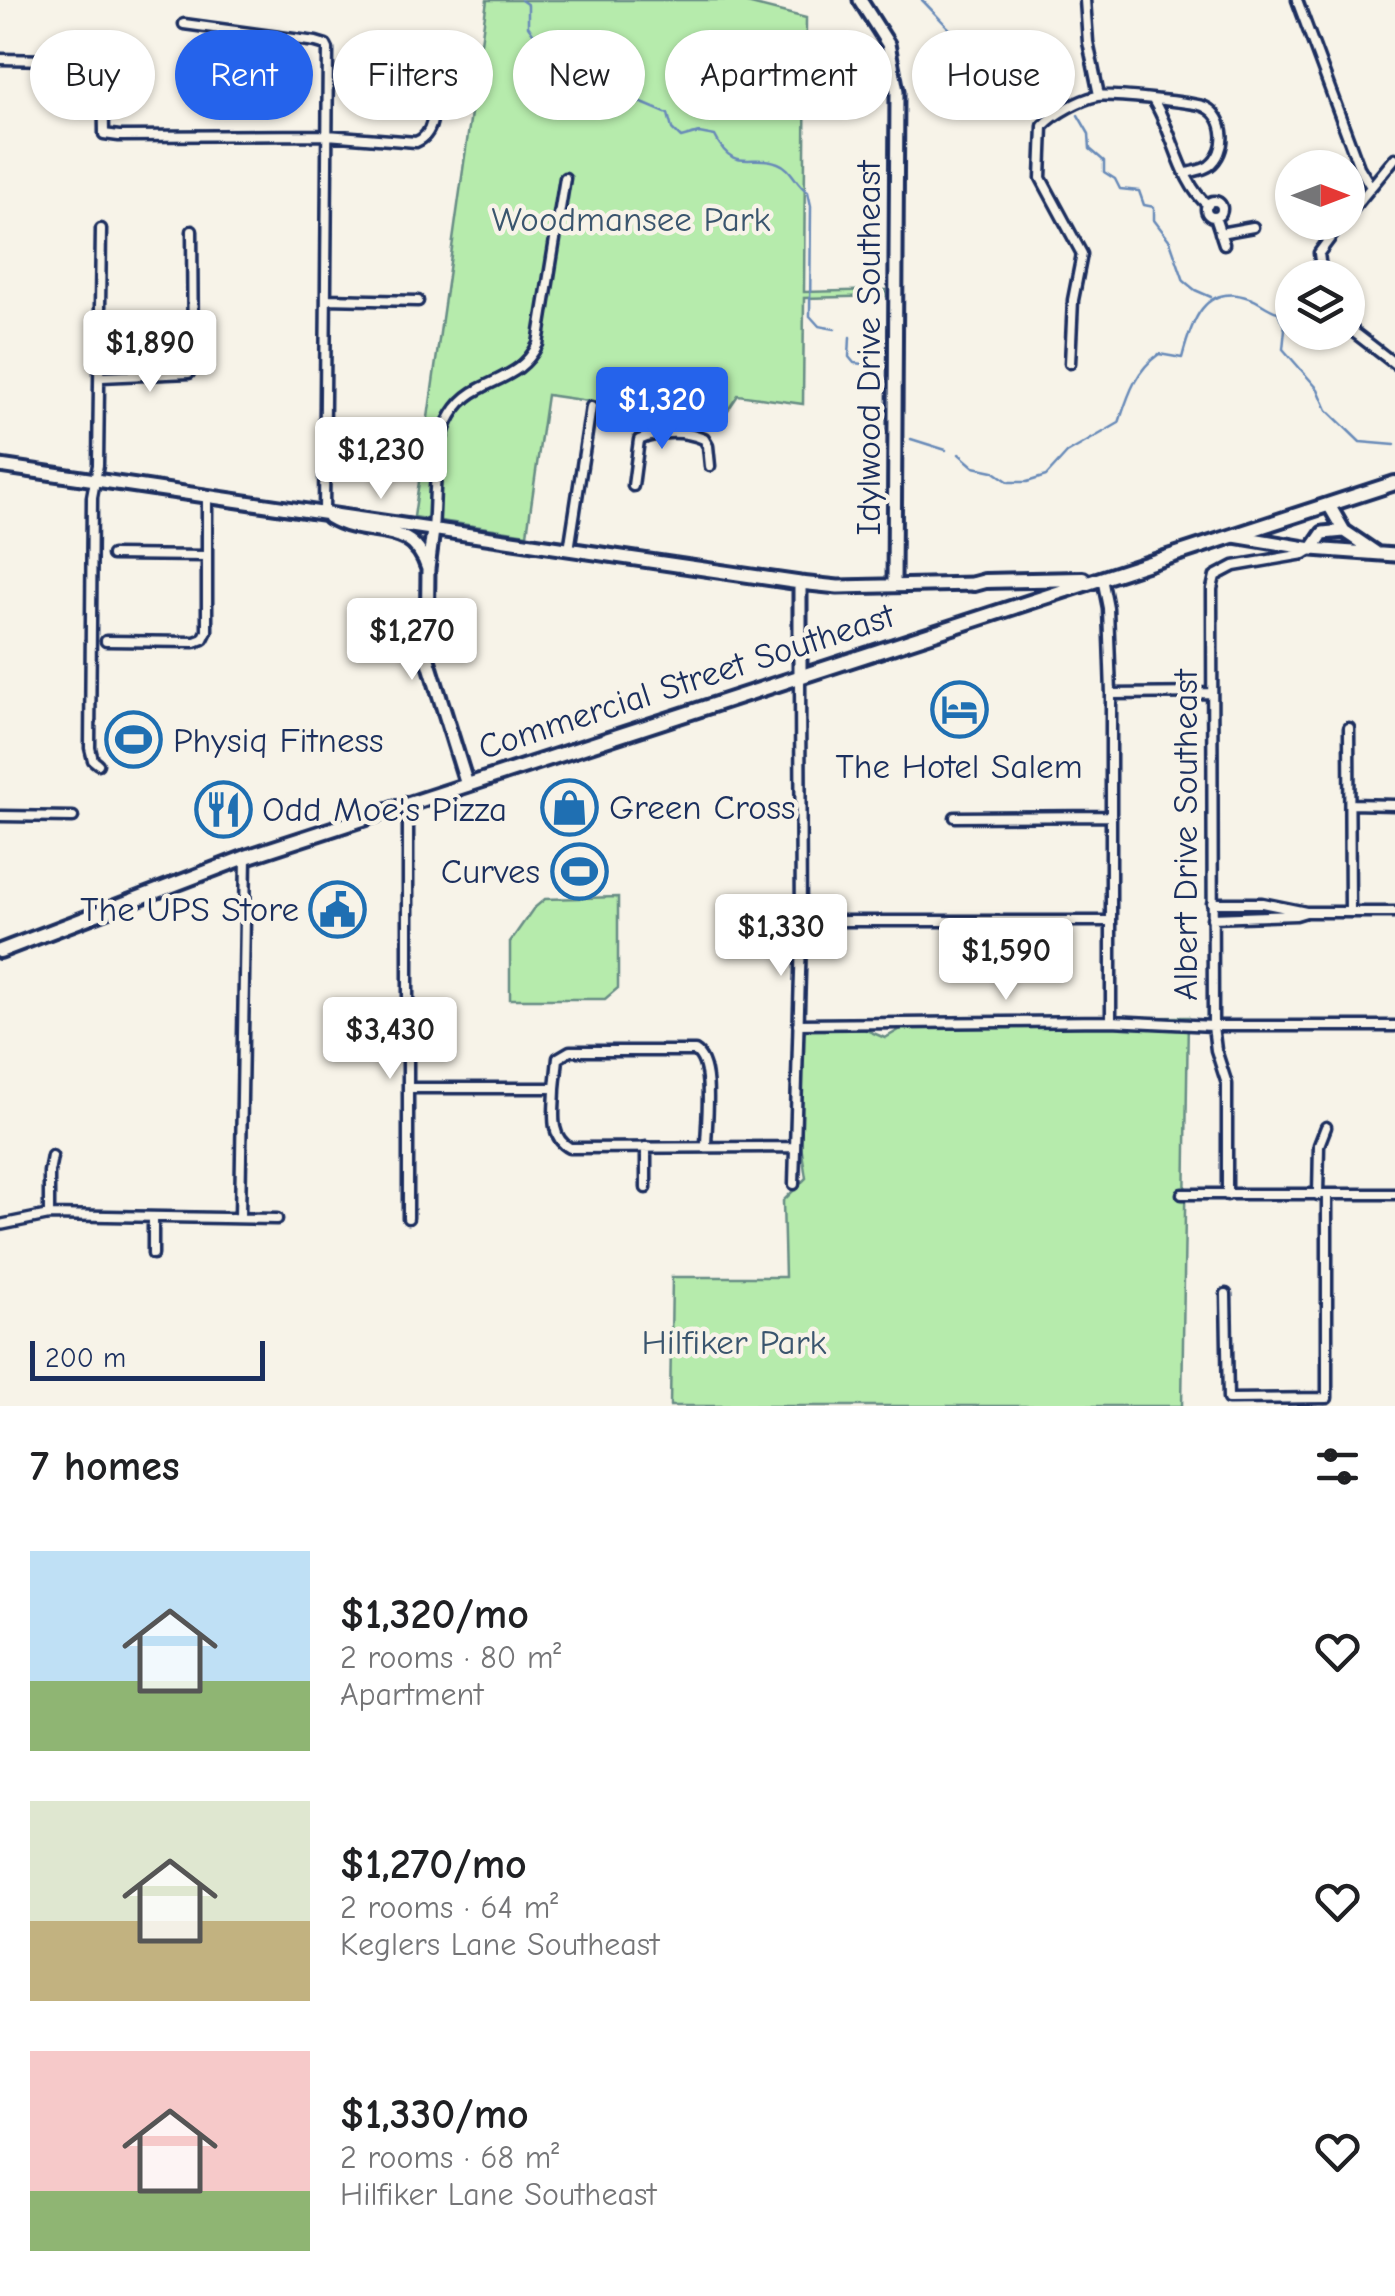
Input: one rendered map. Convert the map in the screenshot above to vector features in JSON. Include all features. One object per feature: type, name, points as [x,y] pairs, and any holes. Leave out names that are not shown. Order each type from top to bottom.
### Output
[{"type":"main road","name":"Idylwood Drive Southeast","points":[[860,0],[888,44],[896,90],[894,584]]},
{"type":"main road","points":[[0,466],[800,584],[1099,579]]},
{"type":"main road","name":"Commercial Street Southeast","points":[[0,950],[246,857],[1395,484]]},
{"type":"main road","points":[[1330,505],[1344,530],[1376,552]]},
{"type":"main road","points":[[324,514],[347,528],[410,539],[421,550],[428,569]]},
{"type":"main road","points":[[433,530],[428,569],[428,664],[467,784]]},
{"type":"main road","points":[[1312,549],[1324,533],[1344,530]]},
{"type":"main road","points":[[1234,536],[1312,549],[1395,555]]},
{"type":"main road","points":[[800,584],[800,675]]},
{"type":"street","points":[[1085,0],[1088,42],[1099,95]]},
{"type":"street","points":[[1297,0],[1358,168],[1371,187]]},
{"type":"street","points":[[184,24],[326,45],[324,514]]},
{"type":"street","points":[[0,59],[103,61],[104,134],[327,134],[376,141],[424,140],[431,120]]},
{"type":"street","points":[[1070,363],[1082,254],[1042,178],[1041,130],[1054,116],[1099,95],[1203,105],[1220,121],[1222,141],[1218,156],[1208,166],[1187,173]]},
{"type":"street","points":[[1153,100],[1202,202],[1208,205],[1207,212],[1215,217],[1224,244]]},
{"type":"street","points":[[1365,194],[1395,158]]},
{"type":"street","points":[[433,530],[436,463],[452,419],[471,394],[506,378],[526,363],[541,336],[565,178]]},
{"type":"street","points":[[1220,233],[1253,227]]},
{"type":"street","points":[[98,764],[90,748],[92,497],[100,377],[101,229]]},
{"type":"street","points":[[100,377],[189,373],[193,359],[192,231]]},
{"type":"street","points":[[326,299],[418,301]]},
{"type":"street","points":[[1365,340],[1395,364]]},
{"type":"street","points":[[570,550],[590,407]]},
{"type":"street","points":[[632,486],[639,440],[646,437],[674,432],[704,439],[710,466]]},
{"type":"street","points":[[106,641],[203,639],[207,497]]},
{"type":"street","name":"Albert Drive Southeast","points":[[1227,1195],[1227,1084],[1216,1050],[1214,1026],[1211,600],[1215,576],[1227,568],[1304,554],[1312,549]]},
{"type":"street","points":[[112,555],[206,556]]},
{"type":"street","points":[[1099,579],[1108,608],[1111,694],[1111,1022]]},
{"type":"street","points":[[794,1184],[801,921],[800,675]]},
{"type":"street","points":[[1111,694],[1212,692]]},
{"type":"street","points":[[1349,728],[1350,912]]},
{"type":"street","points":[[408,804],[408,1218]]},
{"type":"street","points":[[1350,804],[1395,804]]},
{"type":"street","points":[[0,816],[73,817]]},
{"type":"street","points":[[955,817],[1110,816]]},
{"type":"street","points":[[240,1217],[246,857]]},
{"type":"street","points":[[1212,903],[1262,903],[1306,912],[1395,912]]},
{"type":"street","points":[[1212,918],[1296,916],[1306,912]]},
{"type":"street","points":[[801,921],[1110,921]]},
{"type":"street","points":[[798,1024],[1111,1022],[1395,1026]]},
{"type":"street","points":[[706,1147],[707,1066],[700,1054],[570,1051],[558,1058],[555,1134],[563,1145],[646,1147],[706,1147],[795,1147]]},
{"type":"street","points":[[408,1088],[554,1088]]},
{"type":"street","points":[[1226,1294],[1228,1399],[1327,1398],[1319,1145],[1326,1127]]},
{"type":"street","points":[[646,1147],[646,1188]]},
{"type":"street","points":[[49,1216],[52,1156]]},
{"type":"street","points":[[1182,1194],[1395,1194]]},
{"type":"street","points":[[0,1225],[49,1216],[277,1220]]},
{"type":"street","points":[[153,1218],[153,1254]]},
{"type":"green space","name":"Woodmansee Park","points":[[487,0],[735,0],[806,18],[806,30],[665,30],[665,120],[805,120],[804,292],[885,290],[885,296],[804,298],[803,404],[738,395],[728,410],[639,401],[637,408],[547,395],[527,534],[414,517],[470,120],[493,120],[493,30],[483,30]]},
{"type":"green space","points":[[618,897],[618,988],[605,999],[510,999],[510,942],[533,909],[545,899]]},
{"type":"green space","name":"Hilfiker Park","points":[[1188,1017],[1182,1406],[670,1406],[672,1277],[785,1277],[783,1201],[806,1178],[800,1139],[802,1035],[808,1029],[864,1029],[885,1038],[920,1018]]},
{"type":"waterway","points":[[521,0],[528,5],[531,30]]},
{"type":"waterway","points":[[922,0],[951,30]]},
{"type":"waterway","points":[[645,104],[668,114],[672,129],[681,138],[699,133],[715,136],[736,159],[778,163],[808,192],[810,316],[819,326],[835,329]]},
{"type":"waterway","points":[[1078,115],[1089,134],[1090,149],[1104,161],[1104,172],[1115,179],[1120,189],[1139,191],[1144,205],[1154,207],[1154,220],[1170,241],[1184,281],[1211,297]]},
{"type":"waterway","points":[[959,454],[974,467],[993,471],[1009,482],[1046,476],[1067,453],[1119,423],[1144,368],[1159,354],[1182,358],[1202,309],[1221,296],[1234,295],[1253,299],[1278,312],[1285,329],[1283,349],[1318,389],[1327,410],[1360,442],[1395,445]]},
{"type":"waterway","points":[[850,337],[849,357],[854,363],[881,366]]},
{"type":"waterway","points":[[911,439],[946,450]]},
{"type":"place","name":"The Hotel Salem","points":[[959,710]]},
{"type":"place","name":"Physiq Fitness","points":[[134,740]]},
{"type":"place","name":"Green Cross","points":[[570,807]]},
{"type":"place","name":"Odd Moe's Pizza","points":[[223,809]]},
{"type":"place","name":"Curves","points":[[579,871]]},
{"type":"place","name":"The UPS Store","points":[[338,909]]}]
